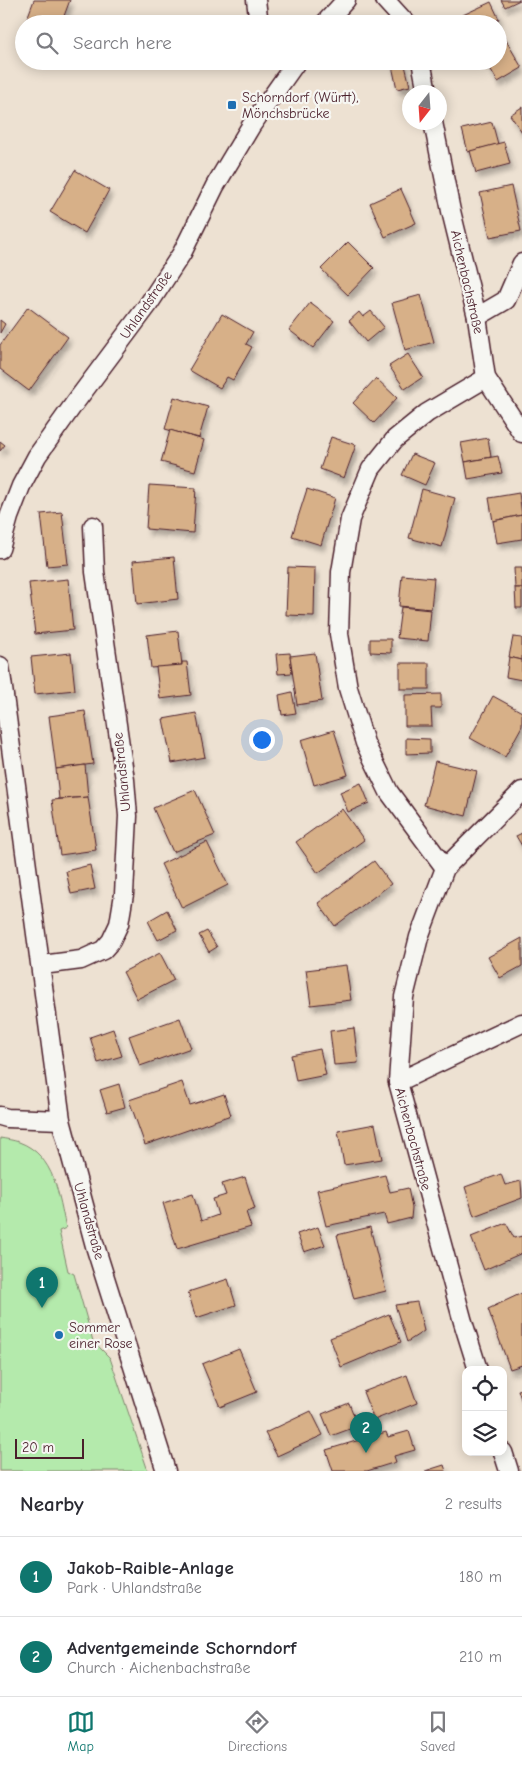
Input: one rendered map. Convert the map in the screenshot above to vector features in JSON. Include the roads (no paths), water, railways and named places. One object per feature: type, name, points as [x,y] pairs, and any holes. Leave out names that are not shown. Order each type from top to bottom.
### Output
[{"type":"street","points":[[256,0],[258,15]]},
{"type":"street","points":[[332,15],[346,0]]},
{"type":"street","points":[[385,0],[399,15]]},
{"type":"street","name":"Uhlandstraße","points":[[0,549],[9,517],[21,486],[38,456],[74,404],[148,305],[182,253],[215,186],[251,126],[291,70]]},
{"type":"street","points":[[423,70],[426,85]]},
{"type":"street","name":"Aichenbachstraße","points":[[435,130],[451,211],[477,317],[486,378],[522,433]]},
{"type":"street","points":[[477,317],[506,300],[522,263]]},
{"type":"street","points":[[445,868],[389,792],[365,743],[348,688],[339,634],[341,572],[350,519],[371,469],[395,439],[427,413],[486,378]]},
{"type":"street","name":"Uhlandstraße","points":[[42,965],[81,960],[103,950],[111,941],[119,924],[124,894],[128,816],[125,780],[95,572],[93,526]]},
{"type":"street","name":"Uhlandstraße","points":[[0,666],[42,965],[61,1120],[95,1246],[166,1471]]},
{"type":"street","name":"Aichenbachstraße","points":[[477,1366],[398,1082],[404,997],[419,936],[445,868],[522,791]]},
{"type":"street","points":[[398,1082],[522,1023]]},
{"type":"street","points":[[0,1116],[7,1118],[61,1120]]},
{"type":"street","points":[[504,1456],[509,1471]]},
{"type":"place","name":"Schorndorf (Württ), Mönchsbrücke","points":[[232,105]]},
{"type":"place","name":"Jakob-Raible-Anlage","points":[[42,1308]]},
{"type":"place","name":"Sommer einer Rose","points":[[59,1335]]},
{"type":"place","name":"Adventgemeinde Schorndorf","points":[[366,1453]]}]
